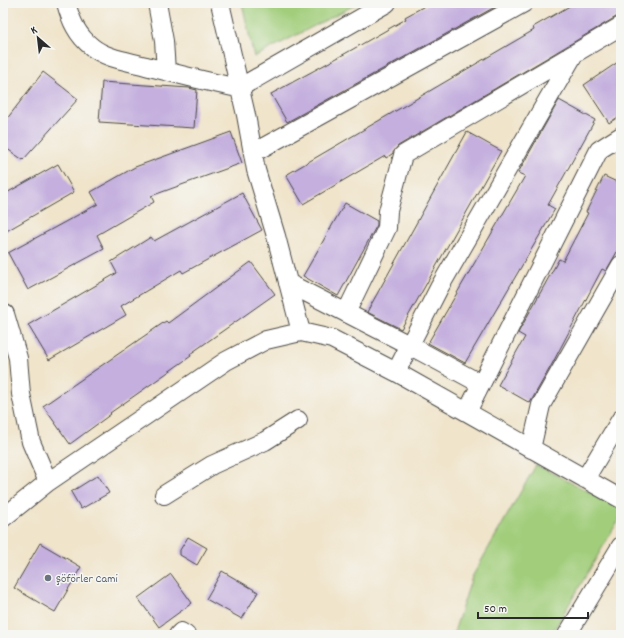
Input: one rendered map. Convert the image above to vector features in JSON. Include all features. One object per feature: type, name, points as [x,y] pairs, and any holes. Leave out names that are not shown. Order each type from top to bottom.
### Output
[{"type":"street","points":[[66,3],[70,20],[76,30],[84,40],[106,56],[239,88],[387,3]]},
{"type":"street","points":[[156,3],[164,41],[166,71]]},
{"type":"street","points":[[220,3],[256,170],[276,236],[301,332]]},
{"type":"street","points":[[253,153],[524,3]]},
{"type":"street","points":[[346,313],[387,228],[388,211],[403,155],[621,26]]},
{"type":"street","points":[[396,372],[439,288],[575,53]]},
{"type":"street","points":[[467,412],[599,150],[621,136]]},
{"type":"street","points":[[531,449],[541,405],[621,265]]},
{"type":"street","points":[[288,283],[481,384]]},
{"type":"street","points":[[3,313],[5,314],[18,358],[21,394],[31,442],[48,482]]},
{"type":"street","points":[[3,518],[48,482],[226,361],[266,340],[301,332],[332,339],[396,372],[621,500]]},
{"type":"street","points":[[586,480],[621,419]]},
{"type":"street","points":[[164,495],[212,465],[265,441],[298,420]]},
{"type":"street","points":[[567,635],[621,546]]},
{"type":"street","points":[[178,635],[181,632],[186,635]]},
{"type":"green space","points":[[242,3],[359,3],[254,57]]},
{"type":"green space","points":[[536,465],[621,508],[621,516],[551,635],[453,635],[472,577]]},
{"type":"building","points":[[430,3],[502,3],[287,122],[271,94],[406,19],[405,17]]},
{"type":"building","points":[[575,3],[621,3],[621,16],[616,17],[398,146],[392,154],[386,158],[385,156],[303,204],[286,175],[534,30],[533,27]]},
{"type":"building","points":[[621,60],[621,115],[609,123],[584,85]]},
{"type":"building","points":[[43,72],[78,99],[23,160],[3,146],[3,124]]},
{"type":"building","points":[[102,82],[189,88],[197,90],[194,128],[99,122]]},
{"type":"building","points":[[559,100],[595,120],[548,205],[555,209],[465,363],[428,343],[525,176],[518,173]]},
{"type":"building","points":[[231,132],[242,163],[151,196],[154,202],[97,235],[104,249],[28,290],[8,253],[98,204],[91,192],[135,167]]},
{"type":"building","points":[[467,132],[501,151],[401,329],[367,312]]},
{"type":"building","points":[[58,164],[74,192],[3,233],[3,195]]},
{"type":"building","points":[[604,176],[621,184],[621,245],[606,271],[602,269],[530,403],[498,385],[525,337],[518,333],[559,259],[563,261],[588,213],[586,212]]},
{"type":"building","points":[[242,193],[262,230],[183,273],[181,270],[121,306],[126,315],[49,360],[28,325],[117,273],[111,262],[151,237],[154,241]]},
{"type":"building","points":[[345,203],[377,221],[377,225],[338,296],[303,276]]},
{"type":"building","points":[[251,262],[275,294],[190,354],[191,356],[110,413],[111,414],[70,444],[43,406],[166,321],[168,323]]},
{"type":"building","points":[[98,475],[109,493],[81,509],[71,492]]},
{"type":"building","points":[[188,537],[207,548],[197,565],[180,555],[180,550]]},
{"type":"building","name":"Şöförler Cami","points":[[40,543],[81,567],[55,612],[14,588]]},
{"type":"building","points":[[222,571],[258,592],[242,619],[206,599]]},
{"type":"building","points":[[171,574],[192,603],[159,627],[138,598]]},
{"type":"place","name":"Şöförler Cami","points":[[48,578]]}]
